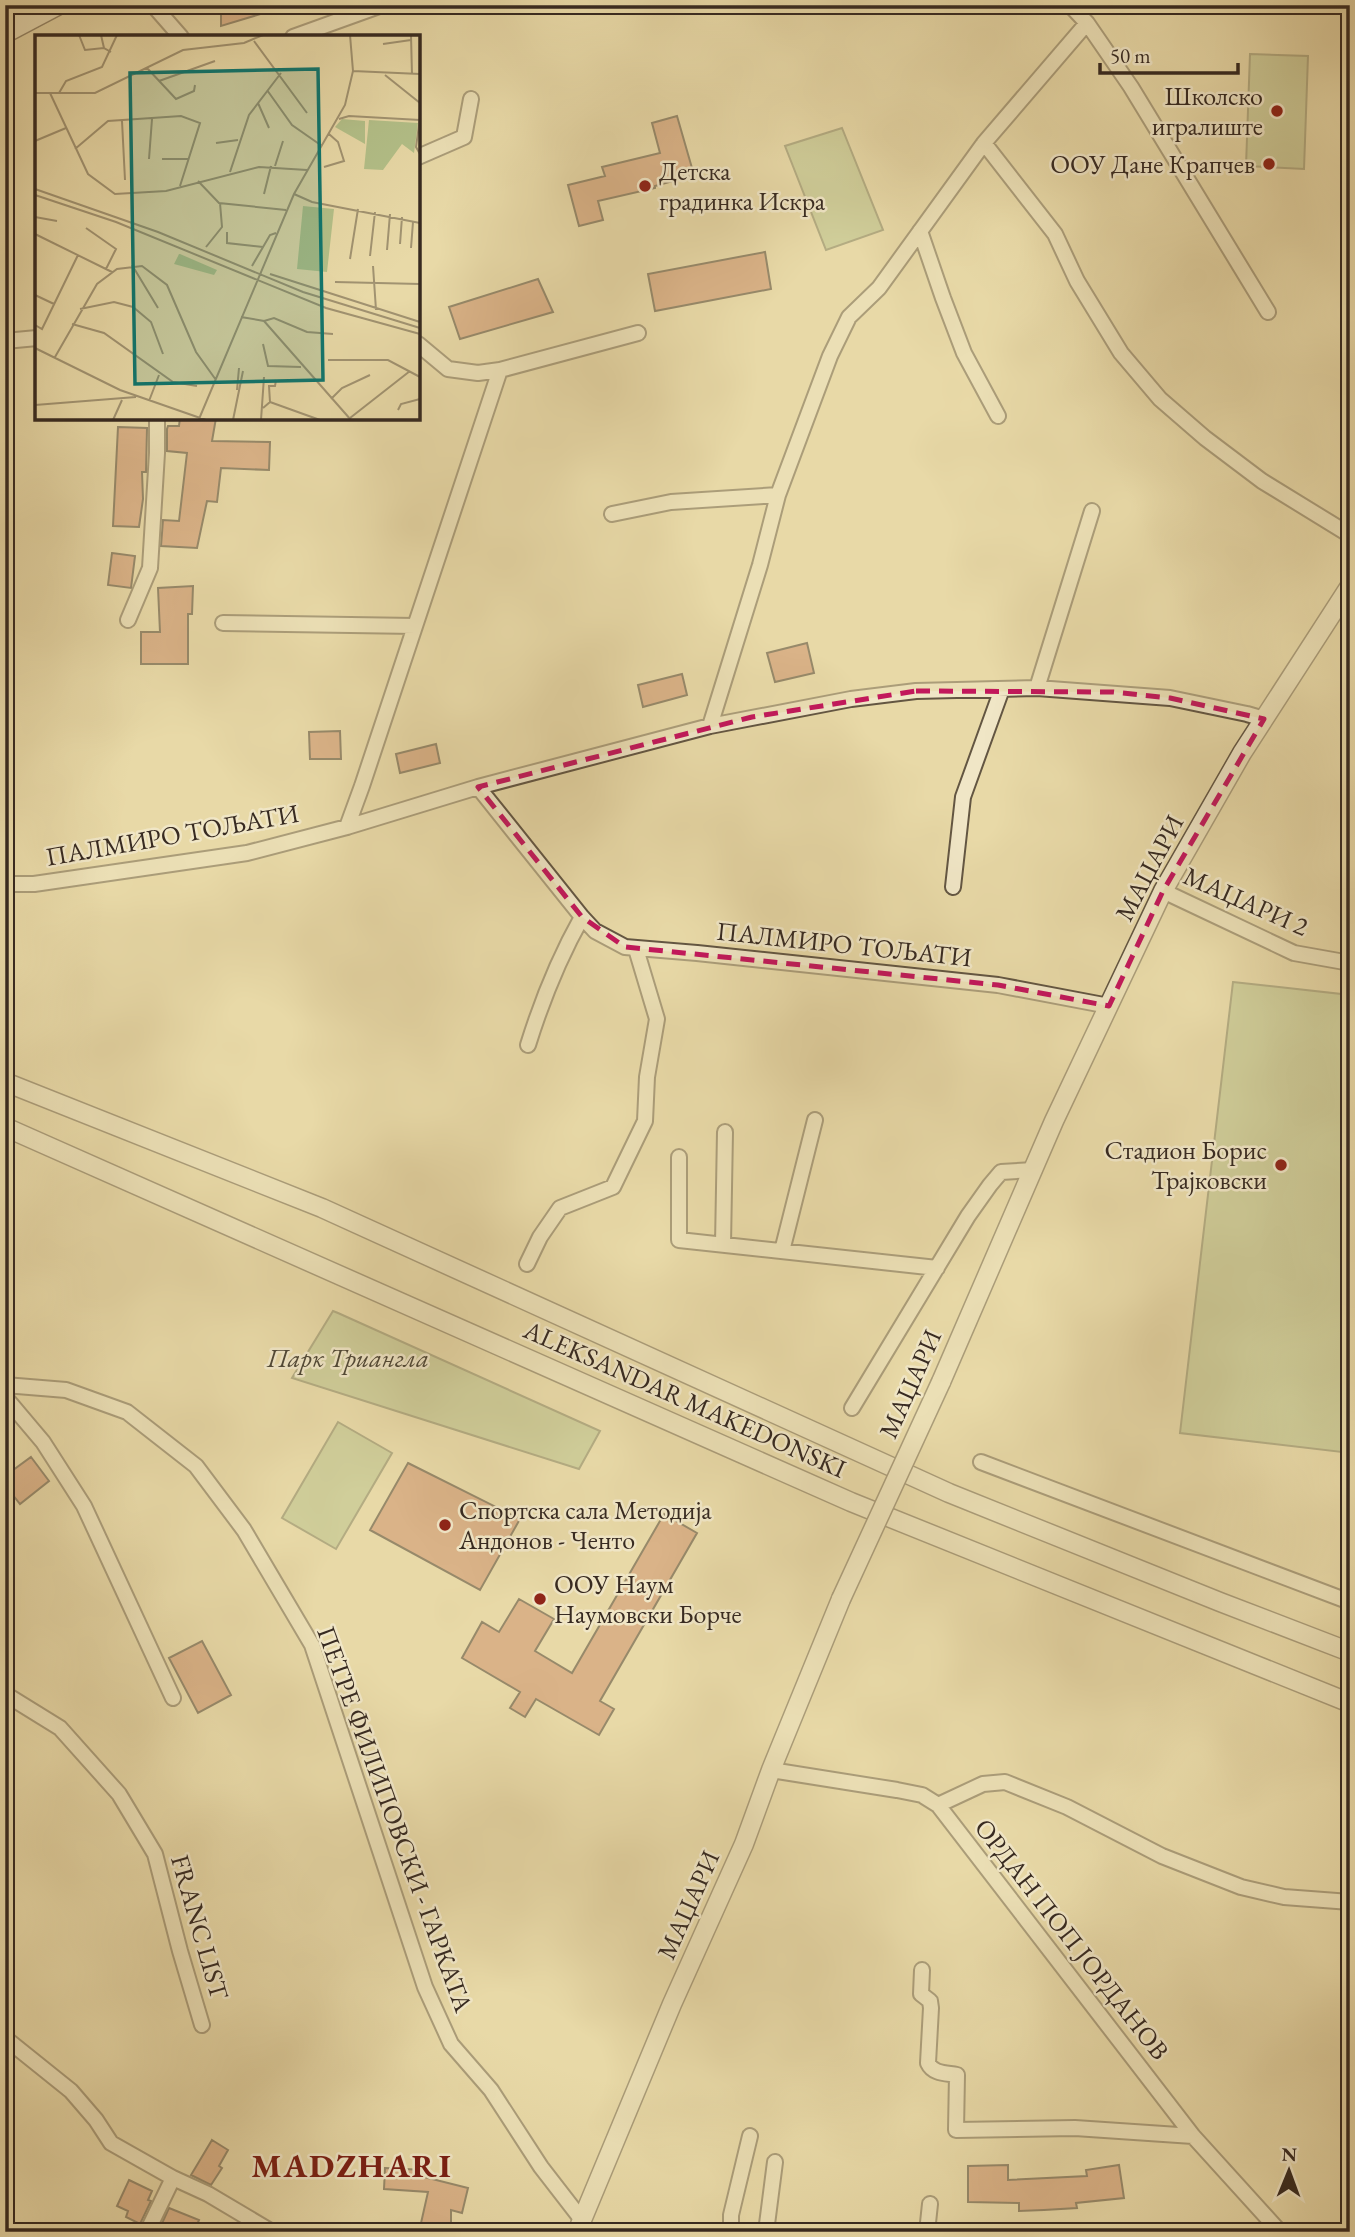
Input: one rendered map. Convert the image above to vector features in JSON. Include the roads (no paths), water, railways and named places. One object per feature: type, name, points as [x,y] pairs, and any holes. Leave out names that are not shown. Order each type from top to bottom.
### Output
[{"type":"main road","points":[[5,32],[56,5]]},
{"type":"street","points":[[153,5],[179,35]]},
{"type":"street","points":[[299,35],[382,5]]},
{"type":"street","points":[[1070,5],[1087,23],[1130,86],[1268,312]]},
{"type":"street","points":[[710,726],[760,565],[778,495],[830,356],[849,317],[879,288],[984,143],[1087,23]]},
{"type":"street","points":[[420,156],[464,137],[471,99]]},
{"type":"street","points":[[984,143],[1055,234],[1077,281],[1121,354],[1160,399],[1205,438],[1262,481],[1350,535]]},
{"type":"street","points":[[920,230],[964,353],[998,416]]},
{"type":"street","points":[[420,346],[447,369],[478,373],[500,370],[638,333]]},
{"type":"street","points":[[5,341],[35,338]]},
{"type":"street","points":[[347,827],[500,370]]},
{"type":"street","points":[[128,620],[150,568],[157,420]]},
{"type":"street","points":[[612,514],[671,502],[778,495]]},
{"type":"street","points":[[1037,688],[1092,511]]},
{"type":"street","name":"МАЏАРИ","points":[[579,2226],[672,2004],[744,1844],[771,1770],[841,1599],[941,1382],[1054,1121],[1163,891],[1242,753],[1350,586]]},
{"type":"street","points":[[223,623],[415,626]]},
{"type":"street","name":"ПАЛМИРО ТОЉАТИ","points":[[5,884],[34,884],[247,853],[347,827],[478,787],[710,726],[851,699],[916,691],[1037,688],[1170,698],[1247,713],[1264,719]]},
{"type":"street","points":[[953,887],[963,797],[1002,689]]},
{"type":"street","name":"ПАЛМИРО ТОЉАТИ","points":[[478,787],[582,917],[595,931],[625,947],[998,985],[1109,1006]]},
{"type":"street","name":"МАЏАРИ 2","points":[[1163,891],[1294,953],[1350,963]]},
{"type":"street","points":[[528,1045],[540,1006],[568,941],[582,917]]},
{"type":"street","points":[[527,1264],[540,1237],[560,1208],[612,1187],[645,1121],[647,1077],[657,1019],[636,949]]},
{"type":"street","name":"ALEKSANDAR MAKEDONSKI","points":[[5,1082],[322,1208],[949,1493],[1350,1652]]},
{"type":"street","points":[[782,1251],[816,1120]]},
{"type":"street","name":"ALEKSANDAR MAKEDONSKI","points":[[5,1127],[851,1502],[1350,1703]]},
{"type":"street","points":[[723,1244],[725,1132]]},
{"type":"street","points":[[679,1157],[679,1240],[937,1268]]},
{"type":"street","points":[[852,1408],[968,1216],[1001,1172],[1034,1170]]},
{"type":"street","name":"ПЕТРЕ ФИЛИПОВСКИ - ГАРКАТА","points":[[5,1385],[66,1390],[127,1412],[196,1466],[244,1530],[312,1645],[425,1987],[440,2021],[451,2043],[491,2090],[579,2226]]},
{"type":"street","points":[[5,1397],[43,1441],[84,1506],[173,1698]]},
{"type":"street","points":[[981,1462],[1350,1602]]},
{"type":"street","name":"FRANC LIST","points":[[5,1694],[61,1728],[119,1794],[155,1854],[202,2025]]},
{"type":"street","points":[[771,1770],[897,1790],[922,1796],[938,1805],[983,1784],[1004,1782],[1067,1807],[1162,1856],[1241,1887],[1283,1898],[1350,1902]]},
{"type":"street","name":"ОРДАН ПОП ЈОРДАНОВ","points":[[938,1805],[1193,2136],[1280,2232]]},
{"type":"street","points":[[922,1970],[920,1994],[930,2001],[931,2008],[928,2063],[930,2069],[957,2075],[956,2130],[1075,2128],[1193,2136]]},
{"type":"street","points":[[5,2039],[71,2091],[96,2120],[111,2143],[173,2178],[208,2194],[272,2232]]},
{"type":"street","points":[[731,2232],[732,2215],[750,2136]]},
{"type":"street","points":[[766,2232],[775,2162]]},
{"type":"street","points":[[148,2232],[173,2178]]},
{"type":"street","points":[[927,2232],[930,2204]]},
{"type":"place","name":"Школско игралиште","points":[[1277,111]]},
{"type":"place","name":"ООУ Дане Крапчев","points":[[1269,164]]},
{"type":"place","name":"Детска градинка Искра","points":[[645,186]]},
{"type":"place","name":"Стадион Борис Трајковски","points":[[1281,1165]]},
{"type":"place","name":"Спортска сала Методија Андонов - Ченто","points":[[445,1525]]},
{"type":"place","name":"ООУ Наум Наумовски Борче","points":[[540,1599]]},
{"type":"district","name":"MADZHARI","points":[[352,2165]]},
{"type":"park label","name":"Парк Триангла","points":[[348,1358]]}]
